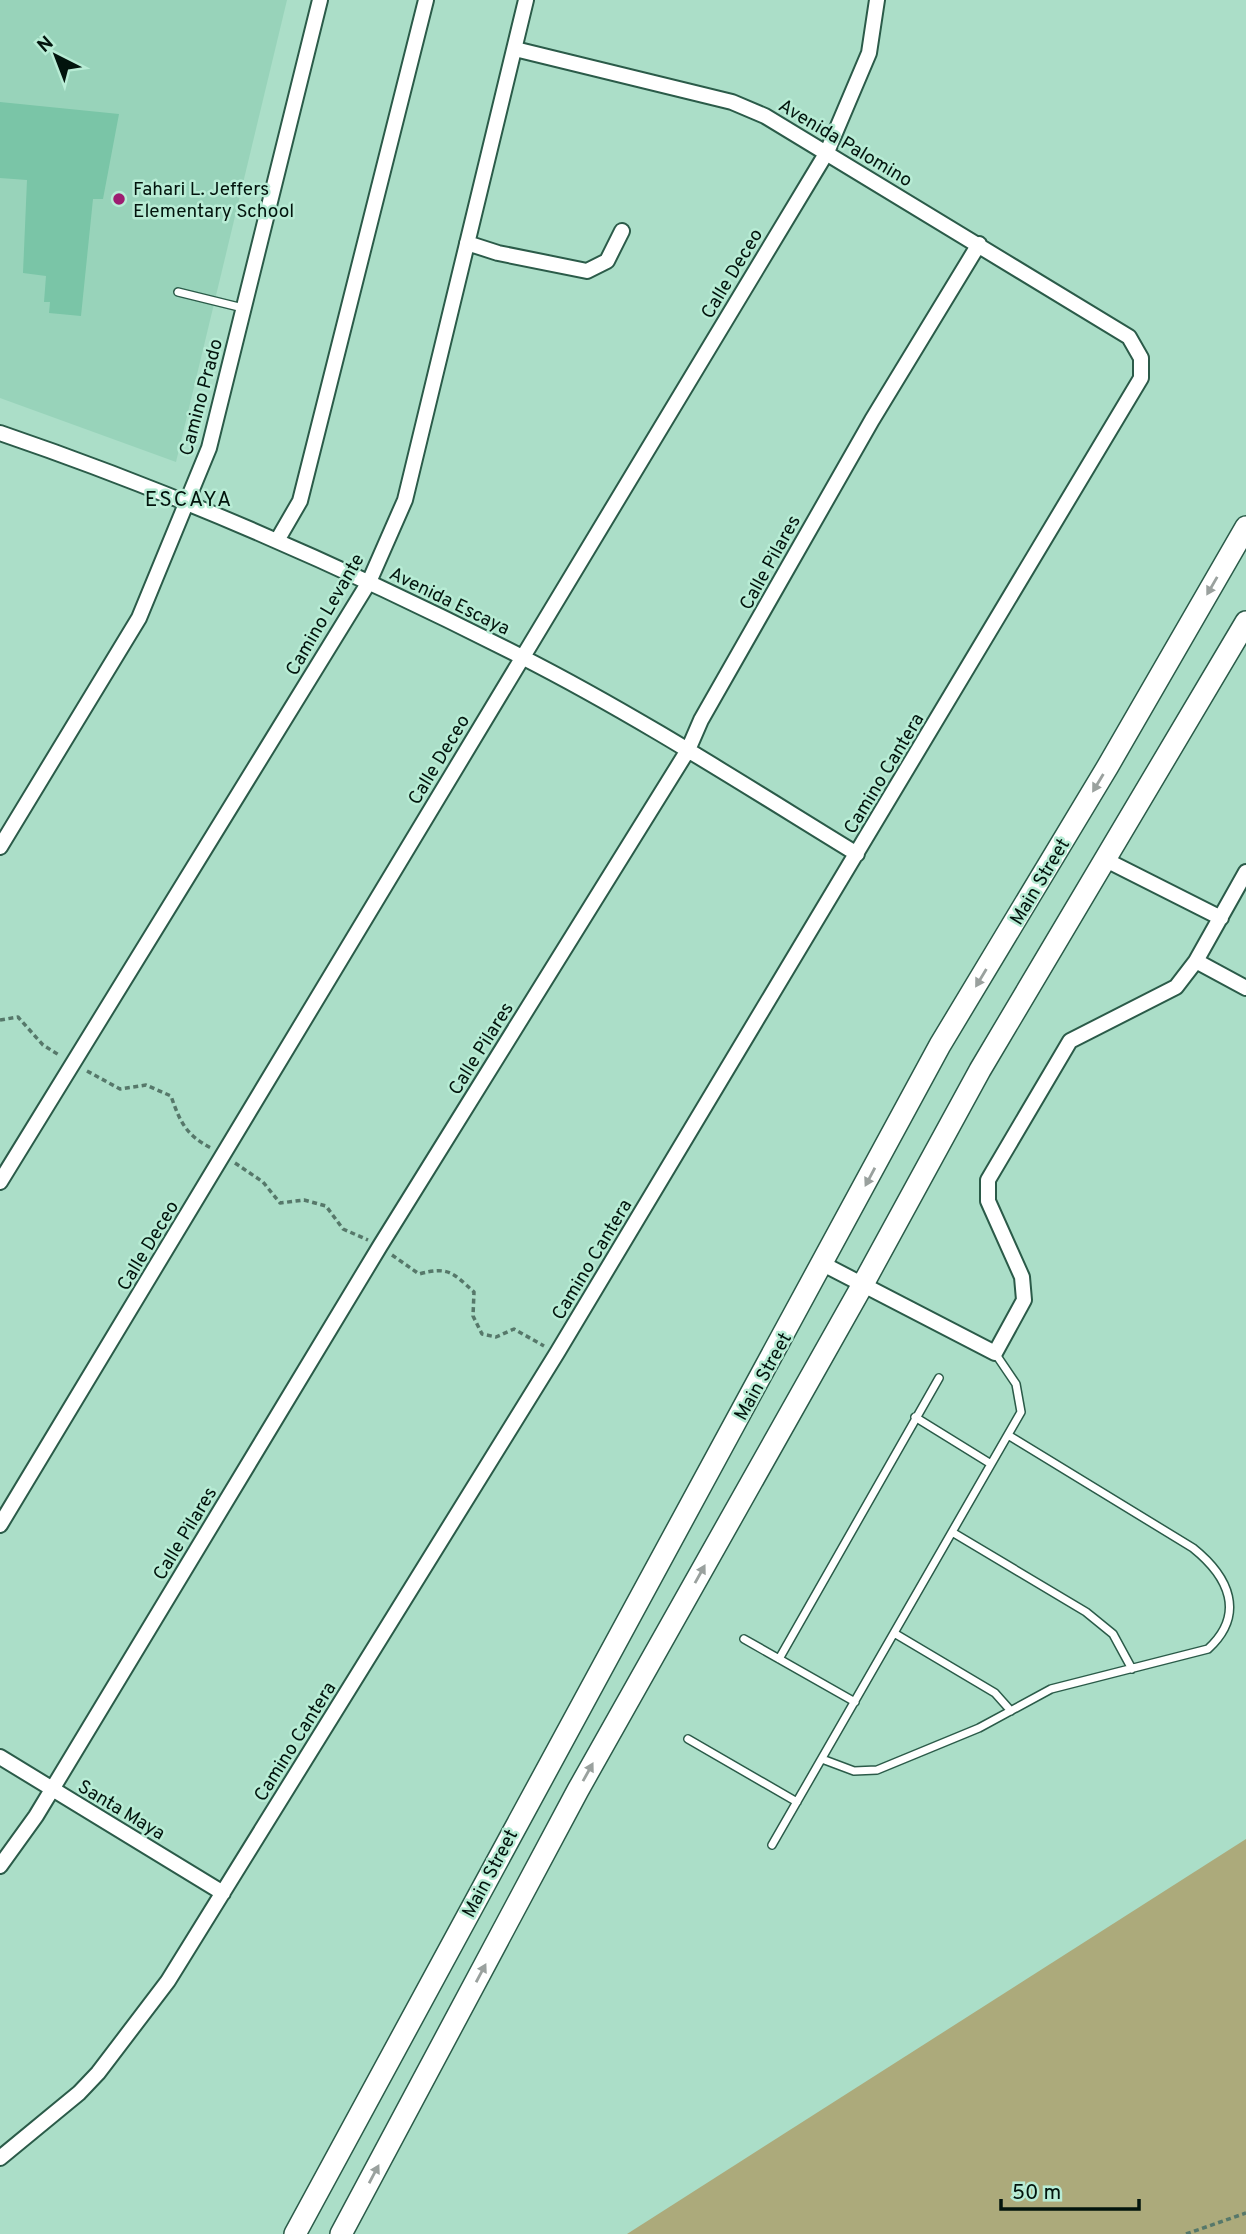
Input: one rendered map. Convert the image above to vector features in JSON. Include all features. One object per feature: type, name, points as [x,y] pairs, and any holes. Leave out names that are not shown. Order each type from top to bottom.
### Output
[{"type":"main road","name":"Main Street","points":[[295,2234],[940,1045],[1108,766],[1246,527]]},
{"type":"main road","name":"Main Street","points":[[341,2234],[578,1790],[862,1286],[980,1070],[1246,622]]},
{"type":"street","name":"Camino Prado","points":[[0,847],[139,618],[209,448],[320,0]]},
{"type":"street","points":[[278,539],[300,501],[426,0]]},
{"type":"street","name":"Camino Levante","points":[[0,1182],[369,582],[405,500],[526,0]]},
{"type":"street","name":"Calle Deceo","points":[[0,1525],[827,152],[869,53],[877,0]]},
{"type":"street","name":"Avenida Palomino","points":[[515,49],[732,102],[765,116],[1129,337]]},
{"type":"street","points":[[467,243],[498,253],[587,271],[607,261],[622,231]]},
{"type":"street","name":"Calle Pilares","points":[[0,1866],[52,1788],[380,1245],[688,750],[701,720],[872,419],[979,244]]},
{"type":"street","name":"Camino Cantera","points":[[0,2158],[79,2093],[126,2040],[223,1893],[557,1353],[1141,378],[1141,358],[1129,337]]},
{"type":"street","name":"Avenida Escaya","points":[[0,433],[188,502],[278,539],[369,582],[521,657],[688,750],[857,855]]},
{"type":"street","points":[[1104,859],[1220,918]]},
{"type":"street","points":[[823,1264],[995,1353],[1024,1300],[1022,1277],[988,1201],[988,1180],[1070,1041],[1176,987],[1196,961],[1246,872]]},
{"type":"street","points":[[1196,961],[1246,988]]},
{"type":"street","name":"Santa Maya","points":[[0,1757],[223,1893]]},
{"type":"lane","points":[[178,292],[243,308]]},
{"type":"lane","points":[[772,1845],[1021,1412],[1016,1384],[995,1353]]},
{"type":"lane","points":[[779,1659],[939,1378]]},
{"type":"lane","points":[[915,1417],[991,1464]]},
{"type":"lane","points":[[822,1759],[854,1771],[877,1770],[979,1728],[1051,1689],[1208,1649],[1224,1636],[1232,1617],[1228,1588],[1217,1567],[1193,1548],[1008,1435]]},
{"type":"lane","points":[[952,1532],[1086,1612],[1113,1634],[1132,1669]]},
{"type":"lane","points":[[894,1633],[995,1693],[1011,1711]]},
{"type":"lane","points":[[744,1639],[855,1702]]},
{"type":"lane","points":[[688,1739],[797,1802]]},
{"type":"path","points":[[0,1020],[18,1017],[43,1045],[120,1089],[146,1085],[172,1096],[182,1127],[194,1139],[263,1182],[280,1203],[304,1200],[326,1206],[343,1229],[380,1245],[419,1274],[438,1269],[452,1272],[474,1292],[473,1316],[482,1334],[496,1337],[514,1329],[557,1353]]},
{"type":"path","points":[[1186,2234],[1246,2213]]},
{"type":"shaded area","name":"Fahari L. Jeffers Elementary School","points":[[0,0],[287,0],[176,462],[0,398]]},
{"type":"shaded area","points":[[1246,1839],[1246,2234],[627,2234]]},
{"type":"building","points":[[0,102],[119,114],[103,199],[93,199],[81,316],[49,313],[50,302],[44,302],[46,276],[23,273],[27,180],[0,178]]},
{"type":"place","name":"Fahari L. Jeffers Elementary School","points":[[119,199]]},
{"type":"district","name":"ESCAYA","points":[[189,499]]}]
